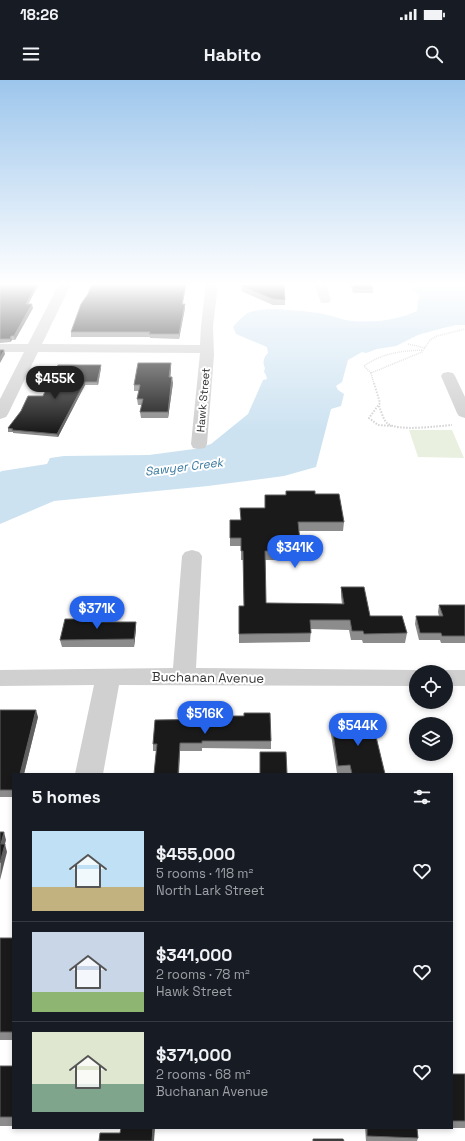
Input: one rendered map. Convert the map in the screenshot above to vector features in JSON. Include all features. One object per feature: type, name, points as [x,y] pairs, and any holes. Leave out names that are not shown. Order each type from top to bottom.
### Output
[{"type":"street","points":[[0,414],[41,334]]},
{"type":"street","name":"Hawk Street","points":[[199,444],[207,334]]},
{"type":"street","points":[[0,348],[207,348]]},
{"type":"street","points":[[448,376],[465,413]]},
{"type":"street","points":[[184,676],[192,556]]},
{"type":"street","name":"Buchanan Avenue","points":[[0,678],[184,676],[409,678]]},
{"type":"street","points":[[89,773],[108,677]]},
{"type":"street","points":[[453,678],[465,678]]},
{"type":"path","points":[[371,373],[418,354],[425,349],[430,340],[437,336],[449,334]]},
{"type":"path","points":[[408,344],[425,349]]},
{"type":"path","points":[[391,426],[385,420],[379,406],[379,395],[374,385],[371,373],[364,366],[379,356],[425,349]]},
{"type":"path","points":[[379,406],[373,411],[369,418],[378,426],[400,428],[452,425]]},
{"type":"green space","points":[[409,430],[452,430],[464,458],[418,457]]},
{"type":"water","name":"Sawyer Creek","points":[[236,334],[423,334],[396,346],[377,349],[366,353],[362,352],[348,360],[342,382],[336,386],[338,390],[344,394],[341,406],[331,409],[316,467],[284,476],[208,486],[54,501],[0,524],[0,472],[2,471],[47,464],[50,458],[64,456],[149,455],[194,449],[211,444],[248,414],[263,380],[267,379],[264,372],[264,362],[268,353],[267,347]]},
{"type":"building","points":[[0,334],[15,334],[14,336],[11,336],[10,339],[0,339]]},
{"type":"building","points":[[149,334],[179,334],[179,334]]},
{"type":"building","points":[[0,350],[4,350],[0,358]]},
{"type":"building","points":[[138,363],[171,363],[169,377],[172,377],[168,412],[140,412],[143,399],[137,399],[140,385],[134,385]]},
{"type":"building","points":[[58,365],[101,365],[97,382],[85,382],[57,434],[12,430],[13,429],[8,428],[21,411],[28,396],[43,396]]},
{"type":"building","points":[[286,491],[315,491],[315,494],[339,494],[344,522],[298,522],[301,551],[265,551],[266,603],[344,604],[341,587],[364,587],[370,616],[402,616],[407,633],[364,634],[363,631],[352,631],[350,620],[310,620],[311,633],[239,634],[239,606],[244,606],[243,551],[241,551],[241,538],[230,538],[230,520],[241,520],[240,508],[265,508],[265,495],[286,495]]},
{"type":"building","points":[[439,605],[465,605],[465,636],[442,636],[441,633],[420,633],[416,616],[443,616]]},
{"type":"building","points":[[65,619],[95,619],[95,622],[136,622],[134,639],[60,640]]},
{"type":"building","points":[[0,710],[36,710],[20,773],[12,773],[12,790],[0,790]]},
{"type":"building","points":[[244,713],[270,713],[271,741],[202,741],[202,743],[180,743],[178,773],[154,773],[157,744],[153,744],[155,720],[221,719],[221,716],[244,716]]},
{"type":"building","points":[[372,720],[385,773],[352,773],[350,765],[338,766],[331,721]]},
{"type":"building","points":[[260,752],[286,752],[287,773],[260,773]]},
{"type":"building","points":[[0,832],[4,832],[1,844],[5,844],[0,863]]},
{"type":"building","points":[[0,938],[12,938],[12,1032],[0,1032]]},
{"type":"building","points":[[0,1066],[12,1066],[12,1117],[0,1117]]},
{"type":"building","points":[[453,1074],[465,1074],[465,1121],[453,1121]]},
{"type":"building","points":[[121,1129],[153,1129],[152,1141],[99,1141],[100,1133],[120,1133]]},
{"type":"building","points":[[367,1129],[417,1129],[418,1138],[367,1136]]},
{"type":"building","points":[[313,1139],[343,1139],[344,1141],[313,1141]]}]
